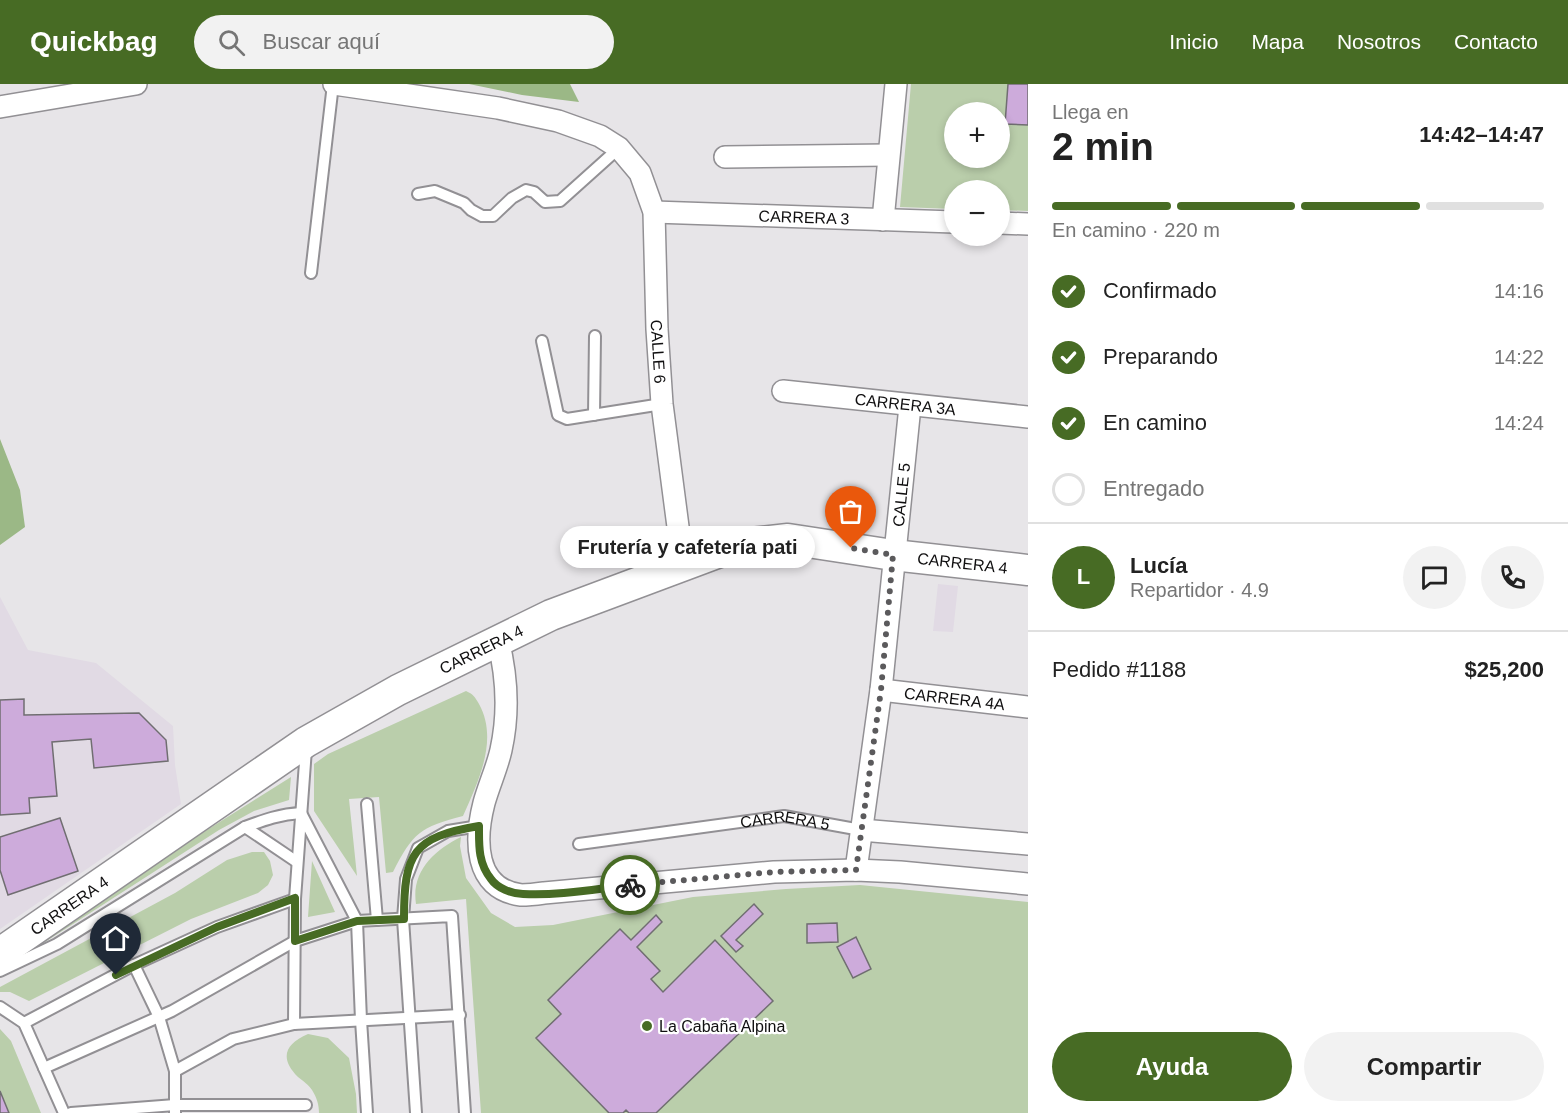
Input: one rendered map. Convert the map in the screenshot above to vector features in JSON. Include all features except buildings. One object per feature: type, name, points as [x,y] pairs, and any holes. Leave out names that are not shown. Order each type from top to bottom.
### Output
[{"type":"main road","name":"CARRERA 4","points":[[3,964],[306,742],[398,690],[551,615],[741,544],[788,539],[893,555],[1028,570]]},
{"type":"street","points":[[0,108],[75,89],[136,84]]},
{"type":"street","points":[[334,84],[498,108],[558,121],[600,136],[619,148]]},
{"type":"street","points":[[883,220],[896,84]]},
{"type":"street","name":"CALLE 6","points":[[619,148],[640,173],[654,212],[657,329],[662,404],[683,565]]},
{"type":"street","points":[[725,157],[888,155]]},
{"type":"street","name":"CARRERA 3","points":[[654,212],[944,222]]},
{"type":"street","points":[[1010,223],[1028,224]]},
{"type":"street","name":"CARRERA 3A","points":[[783,391],[1028,417]]},
{"type":"street","name":"CALLE 5","points":[[856,870],[881,690],[910,406]]},
{"type":"street","points":[[498,640],[504,663],[506,687],[502,748],[479,826],[479,853],[483,868],[492,882],[503,889],[521,895],[774,872],[856,870],[1028,884]]},
{"type":"street","name":"CARRERA 4A","points":[[881,690],[1028,707]]},
{"type":"street","name":"CARRERA 5","points":[[861,830],[1028,844]]},
{"type":"lane","points":[[311,273],[334,84]]},
{"type":"lane","points":[[418,194],[435,191],[464,203],[482,216],[493,216],[526,190],[534,192],[545,202],[560,201],[619,148]]},
{"type":"lane","points":[[594,415],[595,336]]},
{"type":"lane","points":[[542,341],[558,415],[567,419],[662,404]]},
{"type":"lane","points":[[294,1024],[295,898],[306,742]]},
{"type":"lane","points":[[367,804],[377,920]]},
{"type":"lane","points":[[3,964],[57,944],[245,828],[276,816],[301,813]]},
{"type":"lane","points":[[301,813],[357,921],[360,1020],[367,1113]]},
{"type":"lane","name":"CARRERA 5","points":[[579,844],[784,816],[861,830]]},
{"type":"lane","points":[[416,1113],[404,919],[406,879],[418,848],[448,831],[479,826]]},
{"type":"lane","points":[[245,828],[297,862]]},
{"type":"lane","points":[[24,1023],[134,965],[217,927],[295,898]]},
{"type":"lane","points":[[44,1068],[159,1017],[295,941],[357,921],[452,916],[465,1113]]},
{"type":"lane","points":[[134,965],[159,1017],[175,1071],[175,1109]]},
{"type":"lane","points":[[0,1007],[24,1023],[64,1113]]},
{"type":"lane","points":[[175,1071],[233,1039],[294,1024],[460,1015]]},
{"type":"lane","points":[[71,1113],[306,1105]]},
{"type":"shaded area","points":[[938,584],[958,586],[953,632],[933,631]]},
{"type":"shaded area","points":[[0,597],[28,650],[96,663],[173,726],[175,765],[181,804],[0,929]]},
{"type":"green space","points":[[469,84],[570,84],[579,102],[522,95]]},
{"type":"green space","points":[[911,84],[1028,84],[1028,211],[1010,210],[1010,180],[944,180],[944,209],[900,207]]},
{"type":"green space","points":[[0,439],[20,490],[25,527],[0,545]]},
{"type":"green space","points":[[466,691],[474,696],[485,718],[487,746],[480,775],[463,816],[427,828],[406,848],[393,872],[386,873],[379,797],[349,799],[357,876],[314,811],[314,764],[328,754]]},
{"type":"green space","points":[[291,777],[289,800],[254,811],[219,830],[0,971],[123,883]]},
{"type":"green space","points":[[461,837],[460,846],[466,878],[491,913],[515,927],[553,925],[693,897],[860,885],[1028,902],[1028,1113],[481,1113],[466,899],[416,904],[415,892],[426,863],[442,848]]},
{"type":"green space","points":[[252,852],[264,852],[270,861],[273,875],[268,885],[258,893],[191,919],[29,1001],[10,992],[0,992],[0,987],[175,893],[227,860]]},
{"type":"green space","points":[[312,861],[335,912],[308,917]]},
{"type":"green space","points":[[0,1029],[11,1041],[41,1113],[0,1113]]},
{"type":"green space","points":[[308,1034],[328,1038],[349,1058],[357,1113],[319,1113],[312,1090],[288,1064],[287,1052],[290,1047]]},
{"type":"way so far","points":[[630,885],[774,872],[856,870],[881,690],[893,555],[851,548]]},
{"type":"place","name":"Frutería y cafetería pati","points":[[851,548]]},
{"type":"place","name":"La Cabaña Alpina","points":[[647,1026]]},
{"type":"route","points":[[116,975],[217,927],[295,898],[295,941],[357,921],[404,919],[406,879],[418,848],[448,831],[479,826],[479,853],[483,868],[492,882],[503,889],[521,895],[630,885]]}]
